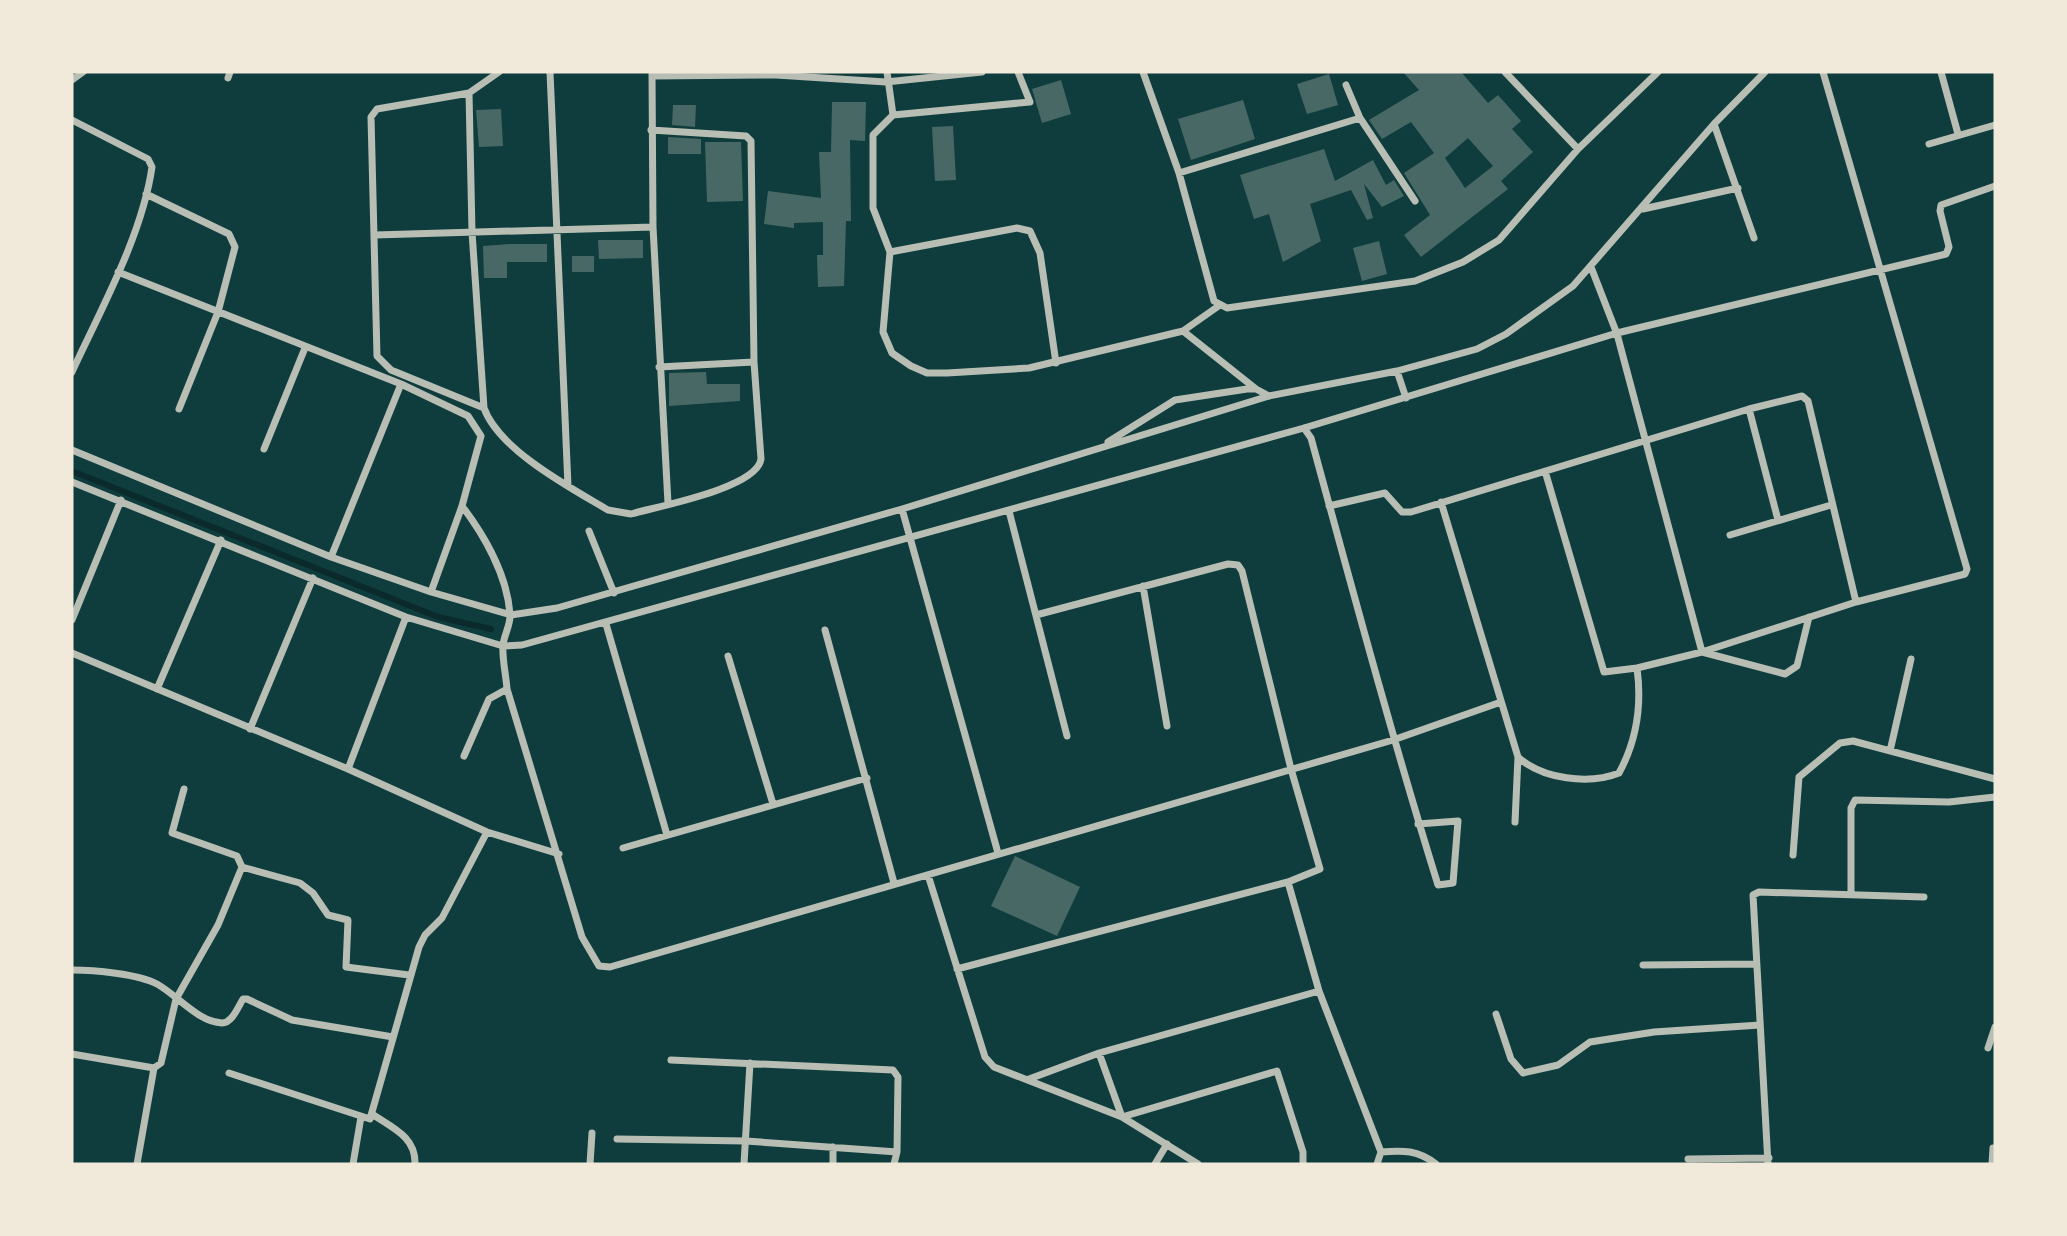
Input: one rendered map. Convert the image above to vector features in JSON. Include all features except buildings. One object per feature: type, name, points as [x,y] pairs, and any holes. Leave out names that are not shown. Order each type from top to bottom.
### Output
[{"type":"street","points":[[72,80],[83,72]]},
{"type":"street","points":[[484,408],[391,370],[377,356],[373,112],[469,93],[499,72]]},
{"type":"street","points":[[550,72],[559,229],[568,486]]},
{"type":"street","points":[[887,72],[892,115]]},
{"type":"street","points":[[668,503],[653,226],[652,74],[776,75],[888,82],[982,72]]},
{"type":"street","points":[[1018,72],[1030,102],[892,115],[873,135],[873,208],[891,252],[883,331],[892,353],[927,373],[1056,363],[1183,331],[1220,306]]},
{"type":"street","points":[[1143,72],[1179,173],[1214,302],[1227,307],[1415,281],[1441,272],[1499,240],[1578,149],[1658,72]]},
{"type":"street","points":[[1506,72],[1578,149]]},
{"type":"street","points":[[72,450],[331,557],[431,592],[511,615],[537,613],[902,509],[1269,396],[1397,371],[1477,349],[1506,334],[1556,300],[1591,267],[1714,124],[1765,72]]},
{"type":"street","points":[[1545,471],[1601,670],[1610,674],[1702,652],[1856,601],[1959,577],[1967,569],[1823,72]]},
{"type":"street","points":[[1941,72],[1958,134]]},
{"type":"street","points":[[1346,85],[1360,118],[1416,201]]},
{"type":"street","points":[[469,93],[472,232],[484,408],[487,418],[510,443],[568,486],[620,513],[631,514],[738,483],[760,467],[754,362],[751,141],[746,136],[651,130]]},
{"type":"street","points":[[1179,173],[1360,118]]},
{"type":"street","points":[[72,120],[148,159],[152,167],[146,194],[118,272],[72,372]]},
{"type":"street","points":[[1714,124],[1754,238]]},
{"type":"street","points":[[1929,144],[1995,125]]},
{"type":"street","points":[[72,482],[121,499],[406,617],[503,646],[522,645],[606,624],[1304,428],[1617,333],[1880,267],[1946,254],[1950,247],[1940,211],[1941,205],[1995,186]]},
{"type":"street","points":[[1642,209],[1738,188]]},
{"type":"street","points":[[146,194],[229,234],[235,247],[218,312],[179,409]]},
{"type":"street","points":[[375,235],[653,226]]},
{"type":"street","points":[[891,252],[1017,228],[1030,231],[1040,253],[1056,363]]},
{"type":"street","points":[[1591,267],[1617,333],[1702,652]]},
{"type":"street","points":[[118,272],[304,348],[401,384],[468,416],[481,436],[462,506],[431,592]]},
{"type":"street","points":[[1183,331],[1256,389],[1269,396]]},
{"type":"street","points":[[264,449],[304,348]]},
{"type":"street","points":[[659,367],[754,362]]},
{"type":"street","points":[[1397,371],[1406,398]]},
{"type":"street","points":[[331,557],[401,384]]},
{"type":"street","points":[[1099,448],[1175,400],[1256,389]]},
{"type":"street","points":[[1329,506],[1385,493],[1402,512],[1411,512],[1749,409],[1806,398],[1856,601]]},
{"type":"street","points":[[1749,409],[1778,520]]},
{"type":"street","points":[[1304,428],[1311,438],[1393,740],[1437,886],[1453,883],[1458,821],[1419,824]]},
{"type":"street","points":[[72,620],[121,499]]},
{"type":"street","points":[[1441,502],[1518,757],[1516,822]]},
{"type":"street","points":[[1730,535],[1831,505]]},
{"type":"street","points":[[462,506],[480,530],[494,559],[511,615],[503,646],[507,689],[582,937],[599,966],[610,967],[1393,740],[1501,702]]},
{"type":"street","points":[[902,509],[998,853]]},
{"type":"street","points":[[1009,511],[1067,736]]},
{"type":"street","points":[[589,531],[614,593]]},
{"type":"street","points":[[157,690],[221,540]]},
{"type":"street","points":[[957,969],[1288,882],[1317,872],[1321,864],[1291,769],[1242,571],[1238,565],[1228,564],[1036,615]]},
{"type":"street","points":[[250,729],[313,578]]},
{"type":"street","points":[[1143,586],[1167,726]]},
{"type":"street","points":[[348,769],[406,617]]},
{"type":"street","points":[[1702,652],[1785,674],[1797,666],[1810,617]]},
{"type":"street","points":[[606,624],[667,835]]},
{"type":"street","points":[[825,630],[894,883]]},
{"type":"street","points":[[72,653],[348,769],[487,832],[559,854]]},
{"type":"street","points":[[728,656],[773,804]]},
{"type":"street","points":[[1890,751],[1911,659]]},
{"type":"street","points":[[1518,757],[1530,768],[1543,773],[1602,779],[1619,773],[1628,755],[1639,711],[1637,668]]},
{"type":"street","points":[[464,756],[489,698],[507,689]]},
{"type":"street","points":[[1793,855],[1797,784],[1804,771],[1847,741],[1995,779]]},
{"type":"street","points":[[623,848],[867,778]]},
{"type":"street","points":[[137,1164],[154,1068],[161,1063],[176,999],[218,925],[242,867],[237,856],[172,833],[184,789]]},
{"type":"street","points":[[1852,892],[1851,808],[1856,800],[1949,802],[1995,797]]},
{"type":"street","points":[[229,1073],[370,1119],[409,975],[425,935],[442,918],[487,832]]},
{"type":"street","points":[[242,867],[300,883],[313,893],[328,915],[348,920],[346,967],[409,975]]},
{"type":"street","points":[[928,875],[985,1057],[993,1068],[1029,1079],[1122,1117],[1198,1164]]},
{"type":"street","points":[[1288,882],[1319,991],[1381,1152],[1377,1164]]},
{"type":"street","points":[[1688,1159],[1769,1161],[1753,895],[1759,892],[1852,892],[1924,897]]},
{"type":"street","points":[[1643,965],[1756,964]]},
{"type":"street","points":[[72,970],[124,976],[156,984],[176,999],[220,1023],[230,1019],[243,999],[247,999],[292,1020],[393,1037]]},
{"type":"street","points":[[1029,1079],[1099,1053],[1319,991]]},
{"type":"street","points":[[1496,1014],[1511,1059],[1523,1073],[1558,1065],[1590,1042],[1654,1032],[1760,1025]]},
{"type":"street","points":[[1988,1048],[1995,1027]]},
{"type":"street","points":[[1099,1053],[1122,1117]]},
{"type":"street","points":[[72,1054],[154,1068]]},
{"type":"street","points":[[671,1060],[893,1070],[898,1077],[897,1152],[894,1164]]},
{"type":"street","points":[[744,1164],[750,1063]]},
{"type":"street","points":[[1122,1117],[1277,1071],[1303,1153],[1303,1164]]},
{"type":"street","points":[[372,1114],[409,1139],[416,1153],[415,1164]]},
{"type":"street","points":[[353,1164],[361,1117]]},
{"type":"street","points":[[590,1164],[592,1133]]},
{"type":"street","points":[[617,1139],[746,1141],[897,1152]]},
{"type":"street","points":[[1155,1164],[1167,1144]]},
{"type":"street","points":[[833,1147],[833,1164]]},
{"type":"street","points":[[1993,1148],[1993,1164]]},
{"type":"street","points":[[1381,1152],[1408,1150],[1425,1155],[1436,1164]]},
{"type":"waterway","points":[[72,471],[438,617],[491,629]]}]
